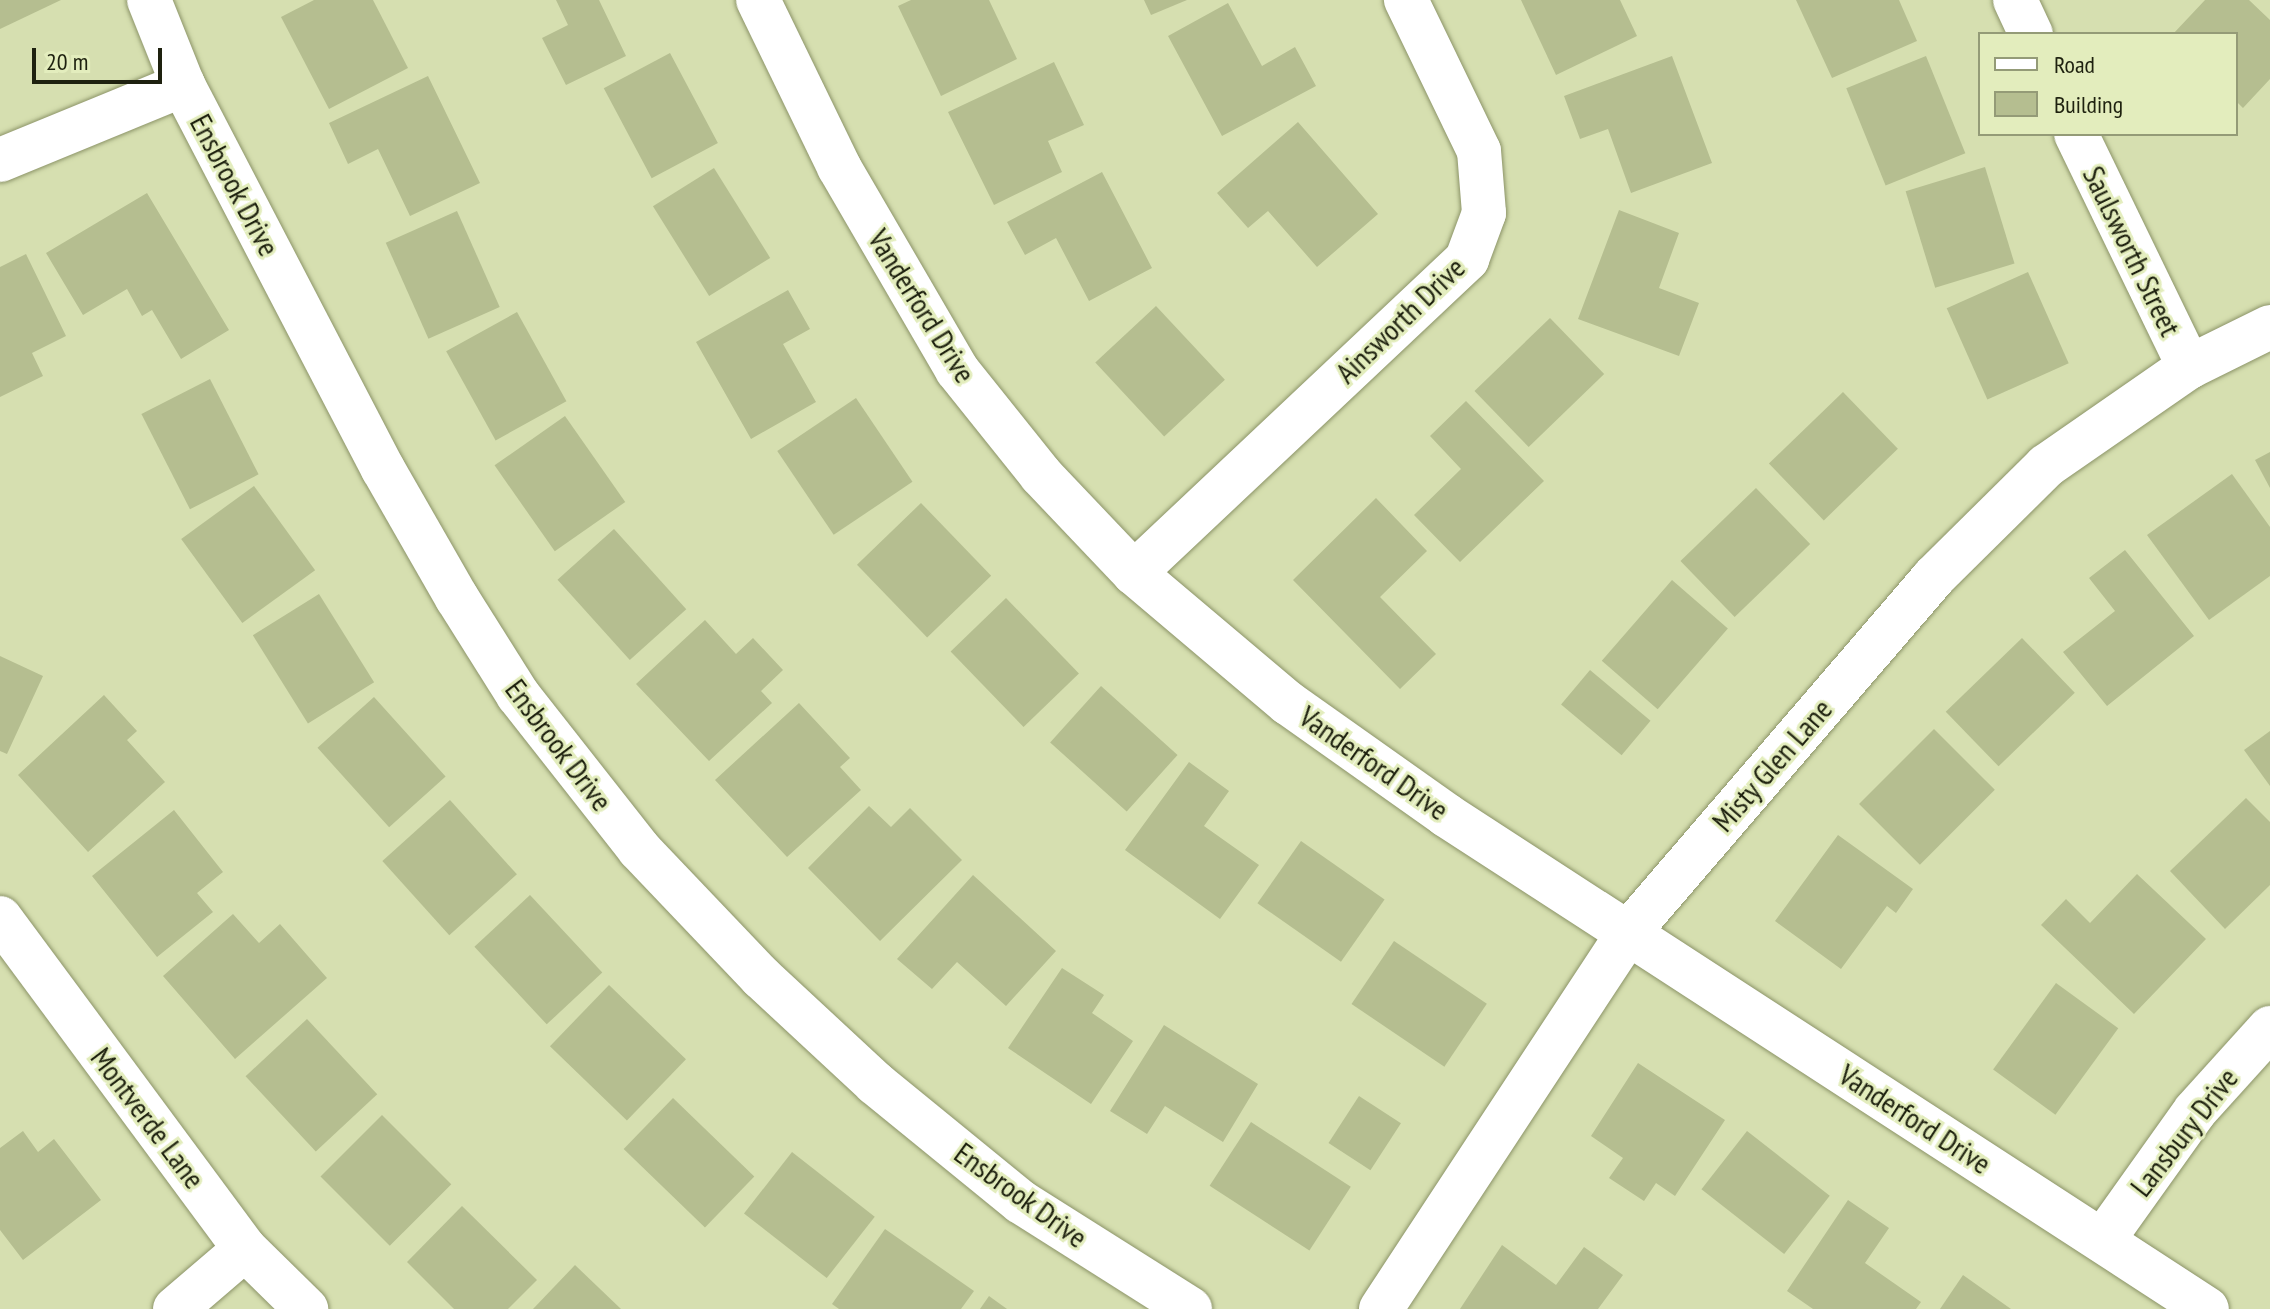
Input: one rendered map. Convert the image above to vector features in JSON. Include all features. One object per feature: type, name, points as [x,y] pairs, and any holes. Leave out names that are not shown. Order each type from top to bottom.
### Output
[{"type":"street","name":"Ensbrook Drive","points":[[149,0],[183,85],[383,469],[457,598],[518,695],[639,849],[761,977],[875,1083],[1021,1202],[1190,1309]]},
{"type":"street","name":"Vanderford Drive","points":[[758,0],[839,167],[957,370],[1041,475],[1134,573],[1288,703],[1627,934],[2207,1309]]},
{"type":"street","name":"Ainsworth Drive","points":[[1134,573],[1467,259],[1484,213],[1479,151],[1406,0]]},
{"type":"street","points":[[2015,0],[2030,32]]},
{"type":"street","points":[[0,160],[183,85]]},
{"type":"street","name":"Saulsworth Street","points":[[2077,136],[2189,367]]},
{"type":"street","name":"Misty Glen Lane","points":[[1381,1309],[1627,934],[1934,577],[2046,466],[2189,367],[2270,327]]},
{"type":"street","name":"Montverde Lane","points":[[0,918],[245,1249],[306,1309]]},
{"type":"street","name":"Lansbury Drive","points":[[2103,1240],[2195,1111],[2270,1028]]},
{"type":"street","points":[[175,1309],[245,1249]]},
{"type":"building","points":[[0,0],[61,0],[0,29]]},
{"type":"building","points":[[314,0],[373,0],[408,68],[329,109],[281,17]]},
{"type":"building","points":[[556,0],[599,0],[626,56],[566,85],[542,38],[568,25]]},
{"type":"building","points":[[911,0],[989,0],[1017,59],[941,96],[898,6]]},
{"type":"building","points":[[1144,0],[1187,0],[1151,15]]},
{"type":"building","points":[[1521,0],[1620,0],[1637,36],[1556,75]]},
{"type":"building","points":[[1796,0],[1899,0],[1917,41],[1832,78]]},
{"type":"building","points":[[2205,0],[2249,0],[2270,20],[2270,79],[2243,108],[2238,103],[2238,32],[2175,32]]},
{"type":"building","points":[[1228,3],[1262,66],[1295,47],[1316,86],[1222,136],[1168,36]]},
{"type":"building","points":[[670,53],[718,143],[652,178],[604,88]]},
{"type":"building","points":[[1672,56],[1712,163],[1631,193],[1608,129],[1580,139],[1564,96]]},
{"type":"building","points":[[1926,56],[1965,153],[1886,186],[1846,88]]},
{"type":"building","points":[[1054,62],[1084,125],[1048,141],[1062,172],[994,205],[948,112]]},
{"type":"building","points":[[428,76],[480,183],[410,216],[378,149],[348,164],[329,123]]},
{"type":"building","points":[[1298,122],[1378,214],[1317,267],[1268,211],[1248,228],[1217,193]]},
{"type":"building","points":[[1985,167],[2015,264],[1935,288],[1906,191]]},
{"type":"building","points":[[714,168],[770,258],[709,296],[653,206]]},
{"type":"building","points":[[1102,172],[1152,268],[1089,301],[1056,238],[1025,255],[1007,222]]},
{"type":"building","points":[[147,193],[229,330],[181,359],[152,310],[142,316],[127,289],[83,315],[46,253]]},
{"type":"building","points":[[1619,210],[1679,233],[1659,288],[1699,303],[1679,356],[1578,319]]},
{"type":"building","points":[[457,211],[500,307],[428,339],[386,243]]},
{"type":"building","points":[[26,254],[66,336],[32,353],[43,376],[0,397],[0,267]]},
{"type":"building","points":[[2028,272],[2069,363],[1987,400],[1947,308]]},
{"type":"building","points":[[788,290],[810,329],[783,344],[816,402],[751,439],[696,342]]},
{"type":"building","points":[[1156,306],[1225,380],[1164,436],[1095,363]]},
{"type":"building","points":[[517,312],[566,401],[496,440],[446,351]]},
{"type":"building","points":[[1550,318],[1604,374],[1529,447],[1474,391]]},
{"type":"building","points":[[210,379],[259,474],[190,509],[141,414]]},
{"type":"building","points":[[1843,392],[1898,449],[1824,520],[1769,464]]},
{"type":"building","points":[[856,398],[912,482],[834,535],[777,451]]},
{"type":"building","points":[[1466,401],[1544,481],[1460,562],[1414,515],[1461,469],[1430,436]]},
{"type":"building","points":[[565,416],[625,502],[555,551],[495,465]]},
{"type":"building","points":[[2270,452],[2270,488],[2255,460]]},
{"type":"building","points":[[2232,474],[2270,527],[2270,576],[2209,620],[2147,535]]},
{"type":"building","points":[[254,486],[315,570],[242,623],[181,539]]},
{"type":"building","points":[[1756,488],[1810,544],[1735,617],[1680,561]]},
{"type":"building","points":[[1376,498],[1427,551],[1380,597],[1436,654],[1400,689],[1293,580]]},
{"type":"building","points":[[921,503],[991,576],[927,637],[857,565]]},
{"type":"building","points":[[614,529],[686,609],[630,660],[558,580]]},
{"type":"building","points":[[2125,550],[2194,636],[2107,706],[2063,652],[2115,611],[2089,578]]},
{"type":"building","points":[[1672,580],[1728,629],[1658,709],[1602,661]]},
{"type":"building","points":[[319,594],[374,682],[308,724],[253,635]]},
{"type":"building","points":[[1006,598],[1079,674],[1024,727],[951,651]]},
{"type":"building","points":[[705,620],[736,654],[753,638],[783,670],[761,691],[772,703],[709,761],[636,684]]},
{"type":"building","points":[[2022,638],[2075,693],[1999,766],[1946,712]]},
{"type":"building","points":[[0,656],[43,676],[7,754],[0,751]]},
{"type":"building","points":[[1590,670],[1651,721],[1622,755],[1561,704]]},
{"type":"building","points":[[1101,686],[1178,755],[1127,811],[1050,742]]},
{"type":"building","points":[[104,695],[137,731],[127,740],[165,782],[88,852],[18,775]]},
{"type":"building","points":[[374,697],[446,777],[389,827],[318,748]]},
{"type":"building","points":[[799,703],[850,758],[840,767],[861,790],[787,857],[715,780]]},
{"type":"building","points":[[1934,729],[1995,790],[1920,865],[1859,804]]},
{"type":"building","points":[[2270,731],[2270,786],[2244,750]]},
{"type":"building","points":[[1189,762],[1229,791],[1204,826],[1259,865],[1220,919],[1125,850]]},
{"type":"building","points":[[2246,798],[2270,822],[2270,885],[2225,929],[2170,871]]},
{"type":"building","points":[[450,800],[517,874],[449,935],[382,861]]},
{"type":"building","points":[[869,806],[891,827],[910,808],[962,860],[880,941],[808,868]]},
{"type":"building","points":[[174,810],[223,872],[197,893],[213,912],[157,957],[92,876]]},
{"type":"building","points":[[1838,835],[1913,889],[1896,913],[1887,906],[1841,969],[1775,921]]},
{"type":"building","points":[[1301,841],[1385,900],[1341,962],[1257,903]]},
{"type":"building","points":[[2137,874],[2206,939],[2134,1014],[2041,925],[2066,899],[2090,923]]},
{"type":"building","points":[[973,875],[1056,951],[1006,1006],[957,962],[932,989],[897,959]]},
{"type":"building","points":[[530,895],[602,973],[547,1024],[474,947]]},
{"type":"building","points":[[233,914],[259,943],[280,924],[327,978],[235,1059],[163,976]]},
{"type":"building","points":[[1394,941],[1487,1004],[1444,1067],[1352,1004]]},
{"type":"building","points":[[1062,968],[1104,995],[1092,1013],[1133,1041],[1091,1104],[1008,1048]]},
{"type":"building","points":[[2056,983],[2118,1028],[2055,1115],[1993,1070]]},
{"type":"building","points":[[609,985],[686,1059],[627,1120],[550,1046]]},
{"type":"building","points":[[307,1019],[377,1094],[316,1152],[246,1076]]},
{"type":"building","points":[[1164,1025],[1258,1084],[1223,1142],[1165,1106],[1147,1134],[1110,1111]]},
{"type":"building","points":[[1638,1063],[1725,1120],[1675,1196],[1656,1183],[1644,1201],[1609,1178],[1623,1158],[1591,1136]]},
{"type":"building","points":[[1359,1096],[1401,1123],[1370,1170],[1329,1143]]},
{"type":"building","points":[[673,1098],[754,1176],[705,1228],[624,1149]]},
{"type":"building","points":[[382,1115],[451,1184],[390,1246],[320,1177]]},
{"type":"building","points":[[1251,1122],[1351,1187],[1309,1251],[1210,1186]]},
{"type":"building","points":[[23,1131],[38,1152],[54,1139],[101,1200],[23,1260],[0,1230],[0,1148]]},
{"type":"building","points":[[1747,1131],[1830,1196],[1784,1254],[1701,1189]]},
{"type":"building","points":[[792,1152],[875,1217],[827,1278],[744,1213]]},
{"type":"building","points":[[1848,1200],[1889,1228],[1865,1263],[1921,1302],[1916,1309],[1813,1309],[1787,1291]]},
{"type":"building","points":[[462,1206],[537,1280],[508,1309],[454,1309],[407,1262]]},
{"type":"building","points":[[885,1229],[974,1291],[961,1309],[839,1309],[832,1304]]},
{"type":"building","points":[[1502,1245],[1556,1285],[1584,1247],[1623,1275],[1598,1309],[1460,1309]]},
{"type":"building","points":[[575,1265],[621,1309],[533,1309]]},
{"type":"building","points":[[1963,1275],[2011,1309],[1940,1309]]},
{"type":"building","points":[[989,1296],[1007,1309],[980,1309]]}]
